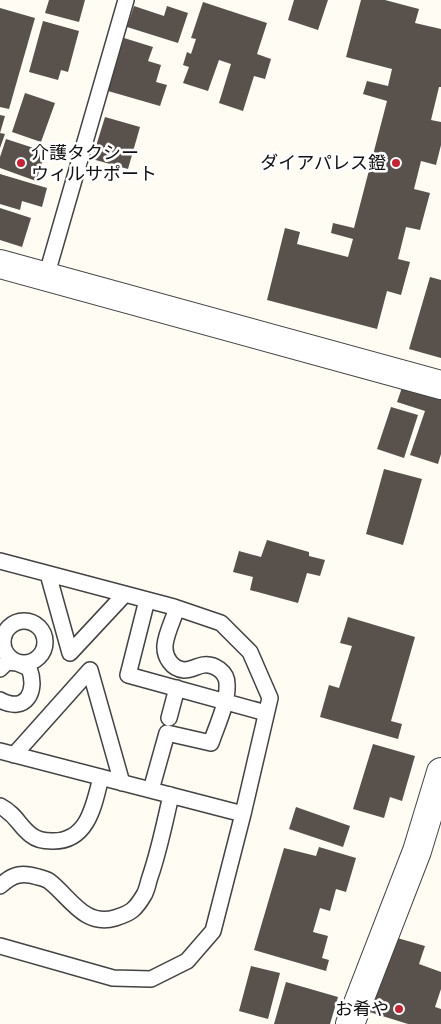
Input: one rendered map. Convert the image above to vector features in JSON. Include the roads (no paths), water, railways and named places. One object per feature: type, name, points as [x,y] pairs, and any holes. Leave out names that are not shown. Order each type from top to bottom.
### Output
[{"type":"street","points":[[0,264],[441,385]]},
{"type":"street","points":[[350,1024],[417,851],[441,772]]},
{"type":"lane","points":[[46,277],[126,0]]},
{"type":"lane","points":[[0,561],[177,608],[221,623],[250,652],[270,698],[213,931],[187,961],[151,979],[113,978],[0,946]]},
{"type":"lane","points":[[48,574],[70,653],[125,594]]},
{"type":"lane","points":[[147,600],[128,675],[266,713]]},
{"type":"lane","points":[[151,790],[167,733],[210,744],[224,702],[227,684],[226,677],[222,671],[208,664],[185,670],[176,668],[169,662],[165,653],[165,644],[177,608]]},
{"type":"lane","points":[[0,669],[7,662],[17,663],[29,663],[37,660],[42,653],[44,644],[44,635],[40,628],[31,622],[23,621],[13,624],[1,636],[8,656],[17,663],[29,668],[33,678],[32,690],[27,699],[12,705],[0,700]]},
{"type":"lane","points":[[7,753],[90,670],[122,783]]},
{"type":"lane","points":[[169,718],[177,688]]},
{"type":"lane","points":[[7,753],[243,814]]},
{"type":"lane","points":[[0,806],[11,812],[31,835],[42,840],[62,840],[77,835],[87,821],[95,802],[101,777]]},
{"type":"lane","points":[[0,886],[21,873],[33,875],[47,880],[84,914],[101,920],[131,913],[144,894],[155,864],[171,795]]},
{"type":"place","name":"介護タクシー ウィルサポート","points":[[21,163]]},
{"type":"place","name":"ダイアパレス鐙","points":[[396,163]]},
{"type":"place","name":"お肴や","points":[[399,1009]]}]
